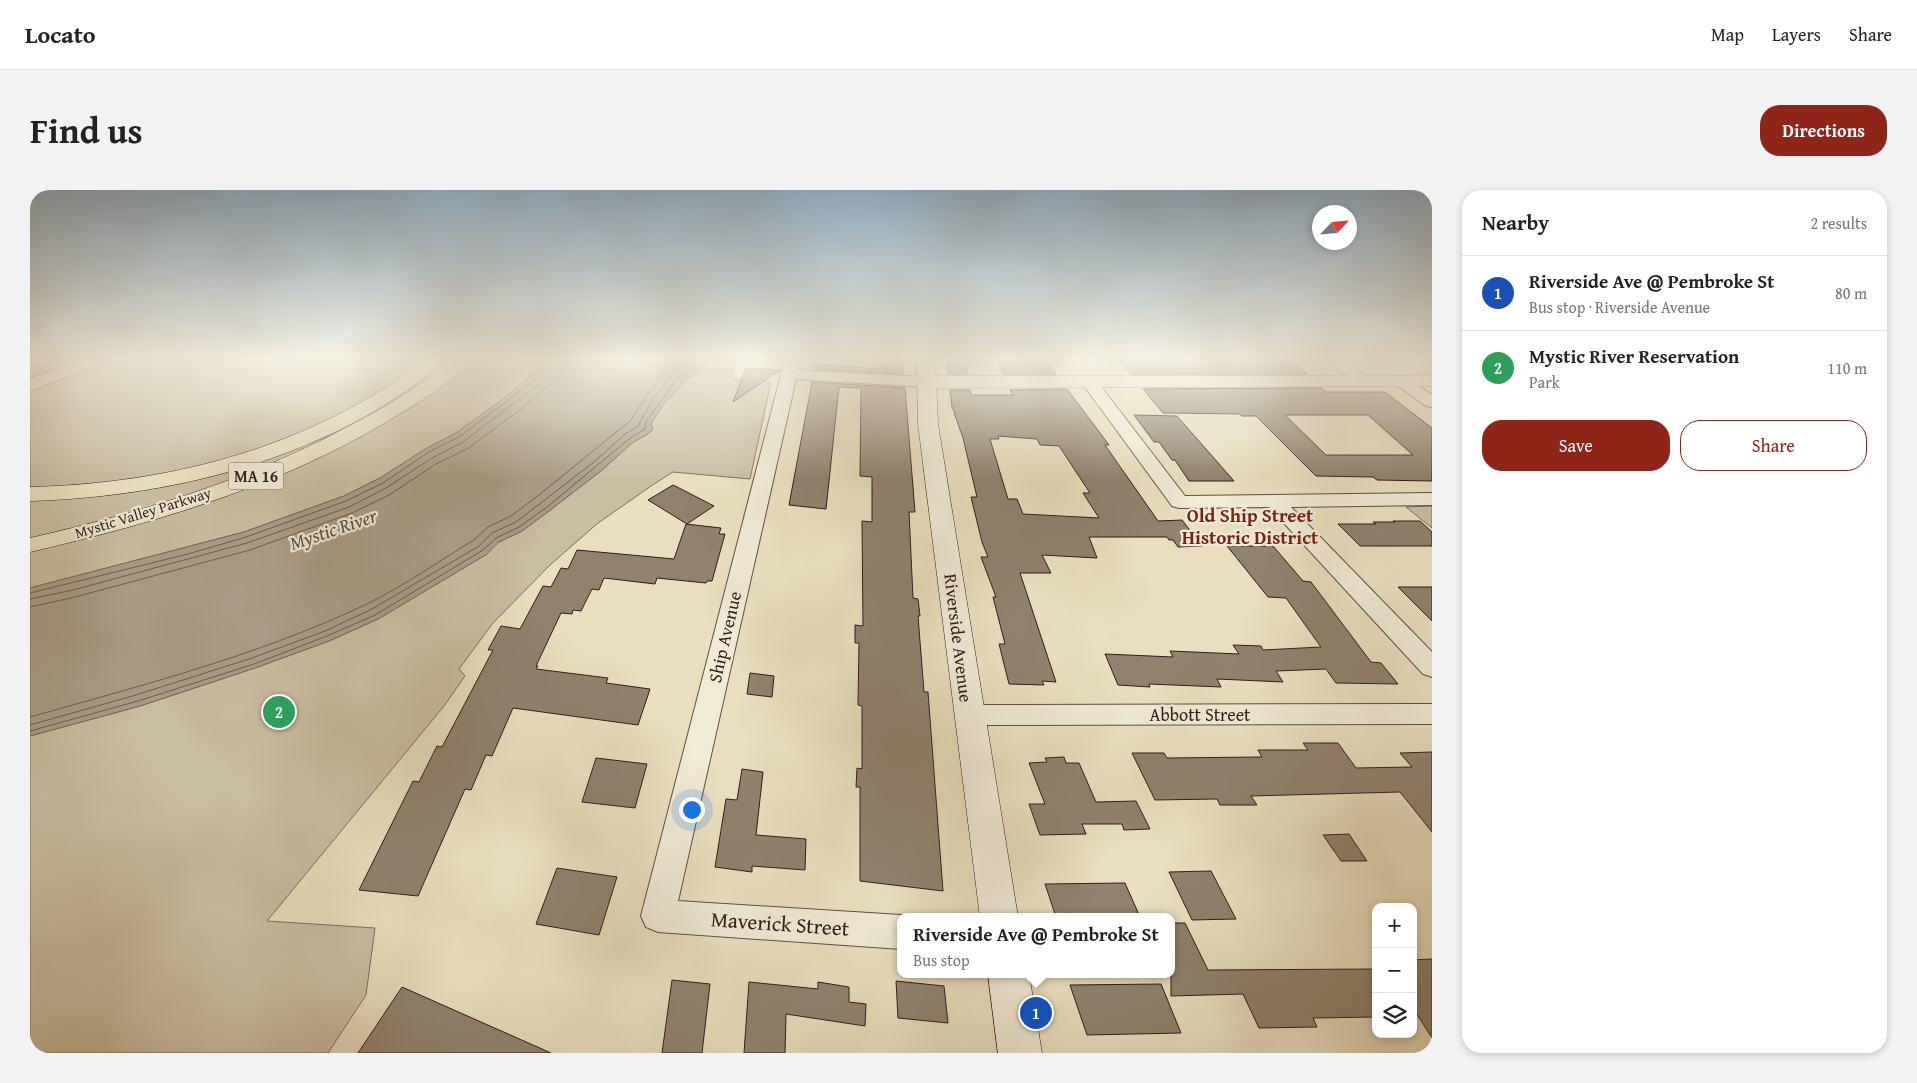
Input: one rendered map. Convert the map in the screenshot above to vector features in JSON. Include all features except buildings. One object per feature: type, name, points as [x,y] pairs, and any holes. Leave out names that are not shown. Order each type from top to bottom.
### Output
[{"type":"main road","points":[[30,494],[62,494],[125,487],[251,458],[350,418],[380,399]]},
{"type":"main road","name":"Mystic Valley Parkway","points":[[30,545],[82,533],[166,508],[238,483],[351,434],[410,399]]},
{"type":"main road","name":"Riverside Avenue","points":[[929,399],[968,715],[998,913]]},
{"type":"main road","points":[[1009,978],[1020,1053]]},
{"type":"street","name":"Ship Avenue","points":[[658,916],[754,513],[784,399]]},
{"type":"street","points":[[1102,399],[1179,502],[1432,499]]},
{"type":"street","points":[[1274,501],[1432,668]]},
{"type":"street","name":"Abbott Street","points":[[968,715],[1432,714]]},
{"type":"street","name":"Maverick Street","points":[[658,916],[897,932]]},
{"type":"shaded area","points":[[30,399],[503,399],[456,433],[427,448],[380,478],[344,496],[244,532],[30,588]]},
{"type":"shaded area","points":[[668,399],[767,399],[750,479],[673,472],[598,523],[550,565],[493,623],[459,669],[465,676],[444,706],[267,921],[375,928],[366,995],[328,1053],[30,1053],[30,736],[140,706],[255,668],[329,641],[378,619],[487,554],[499,542],[522,531],[549,511],[602,470],[632,443],[648,434],[653,420]]},
{"type":"shaded area","points":[[1432,506],[1432,528],[1406,507]]},
{"type":"water","name":"Mystic River","points":[[503,399],[668,399],[650,425],[653,427],[652,431],[632,443],[602,470],[549,511],[522,531],[499,542],[487,554],[378,619],[329,641],[255,668],[140,706],[30,736],[30,588],[244,532],[344,496],[380,478],[427,448],[456,433]]},
{"type":"place","name":"Mystic River Reservation","points":[[279,712]]},
{"type":"place","name":"Riverside Ave @ Pembroke St","points":[[1036,1013]]},
{"type":"district","name":"Old Ship Street Historic District","points":[[1250,526]]}]
